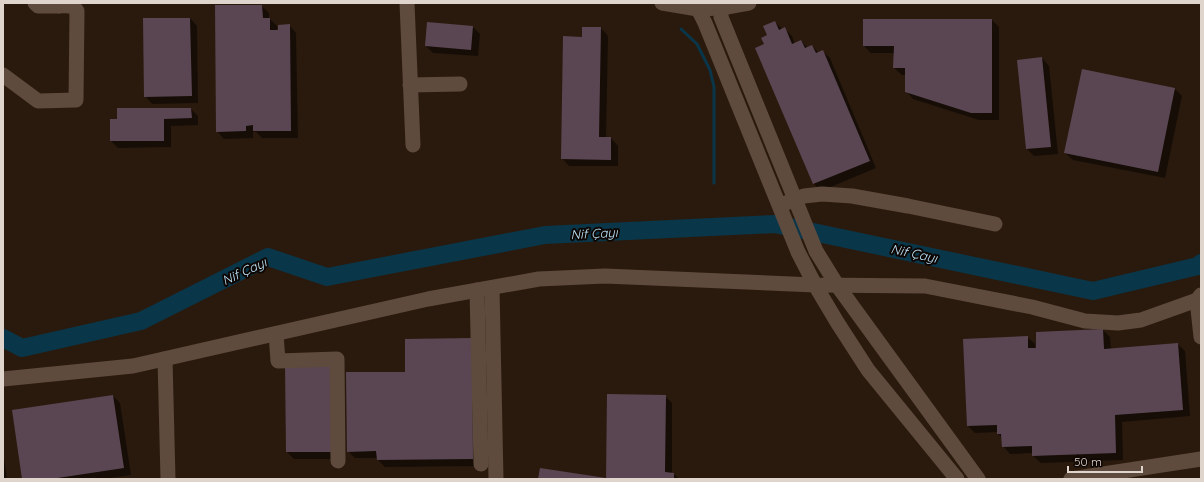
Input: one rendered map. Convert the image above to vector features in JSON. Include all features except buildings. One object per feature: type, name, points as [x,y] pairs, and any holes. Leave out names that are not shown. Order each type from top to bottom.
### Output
[{"type":"street","points":[[3,75],[38,101],[76,100],[77,11],[71,6],[59,4],[38,6],[35,3]]},
{"type":"street","points":[[407,3],[412,145]]},
{"type":"street","points":[[662,3],[697,6],[721,6],[749,3]]},
{"type":"street","points":[[697,6],[798,252],[815,285],[868,370],[957,479]]},
{"type":"street","points":[[721,6],[721,17],[816,251],[837,285],[978,479]]},
{"type":"street","points":[[410,85],[460,84]]},
{"type":"street","points":[[782,211],[794,200],[804,196],[822,194],[852,196],[995,224]]},
{"type":"street","points":[[3,379],[133,366],[428,299],[539,279],[605,276],[815,285],[925,286],[1032,307],[1085,321],[1102,322],[1141,320],[1199,298],[1201,337]]},
{"type":"street","points":[[481,464],[484,289]]},
{"type":"street","points":[[484,289],[496,479]]},
{"type":"street","points":[[276,334],[278,361],[337,359],[338,461]]},
{"type":"street","points":[[165,359],[168,479]]},
{"type":"street","points":[[1071,479],[1201,459]]},
{"type":"waterway","points":[[681,29],[697,44],[710,70],[714,87],[714,183]]},
{"type":"waterway","name":"Nif Çayı","points":[[3,338],[22,348],[141,321],[268,257],[327,277],[545,235],[775,224],[1093,291],[1198,266],[1201,263]]}]
